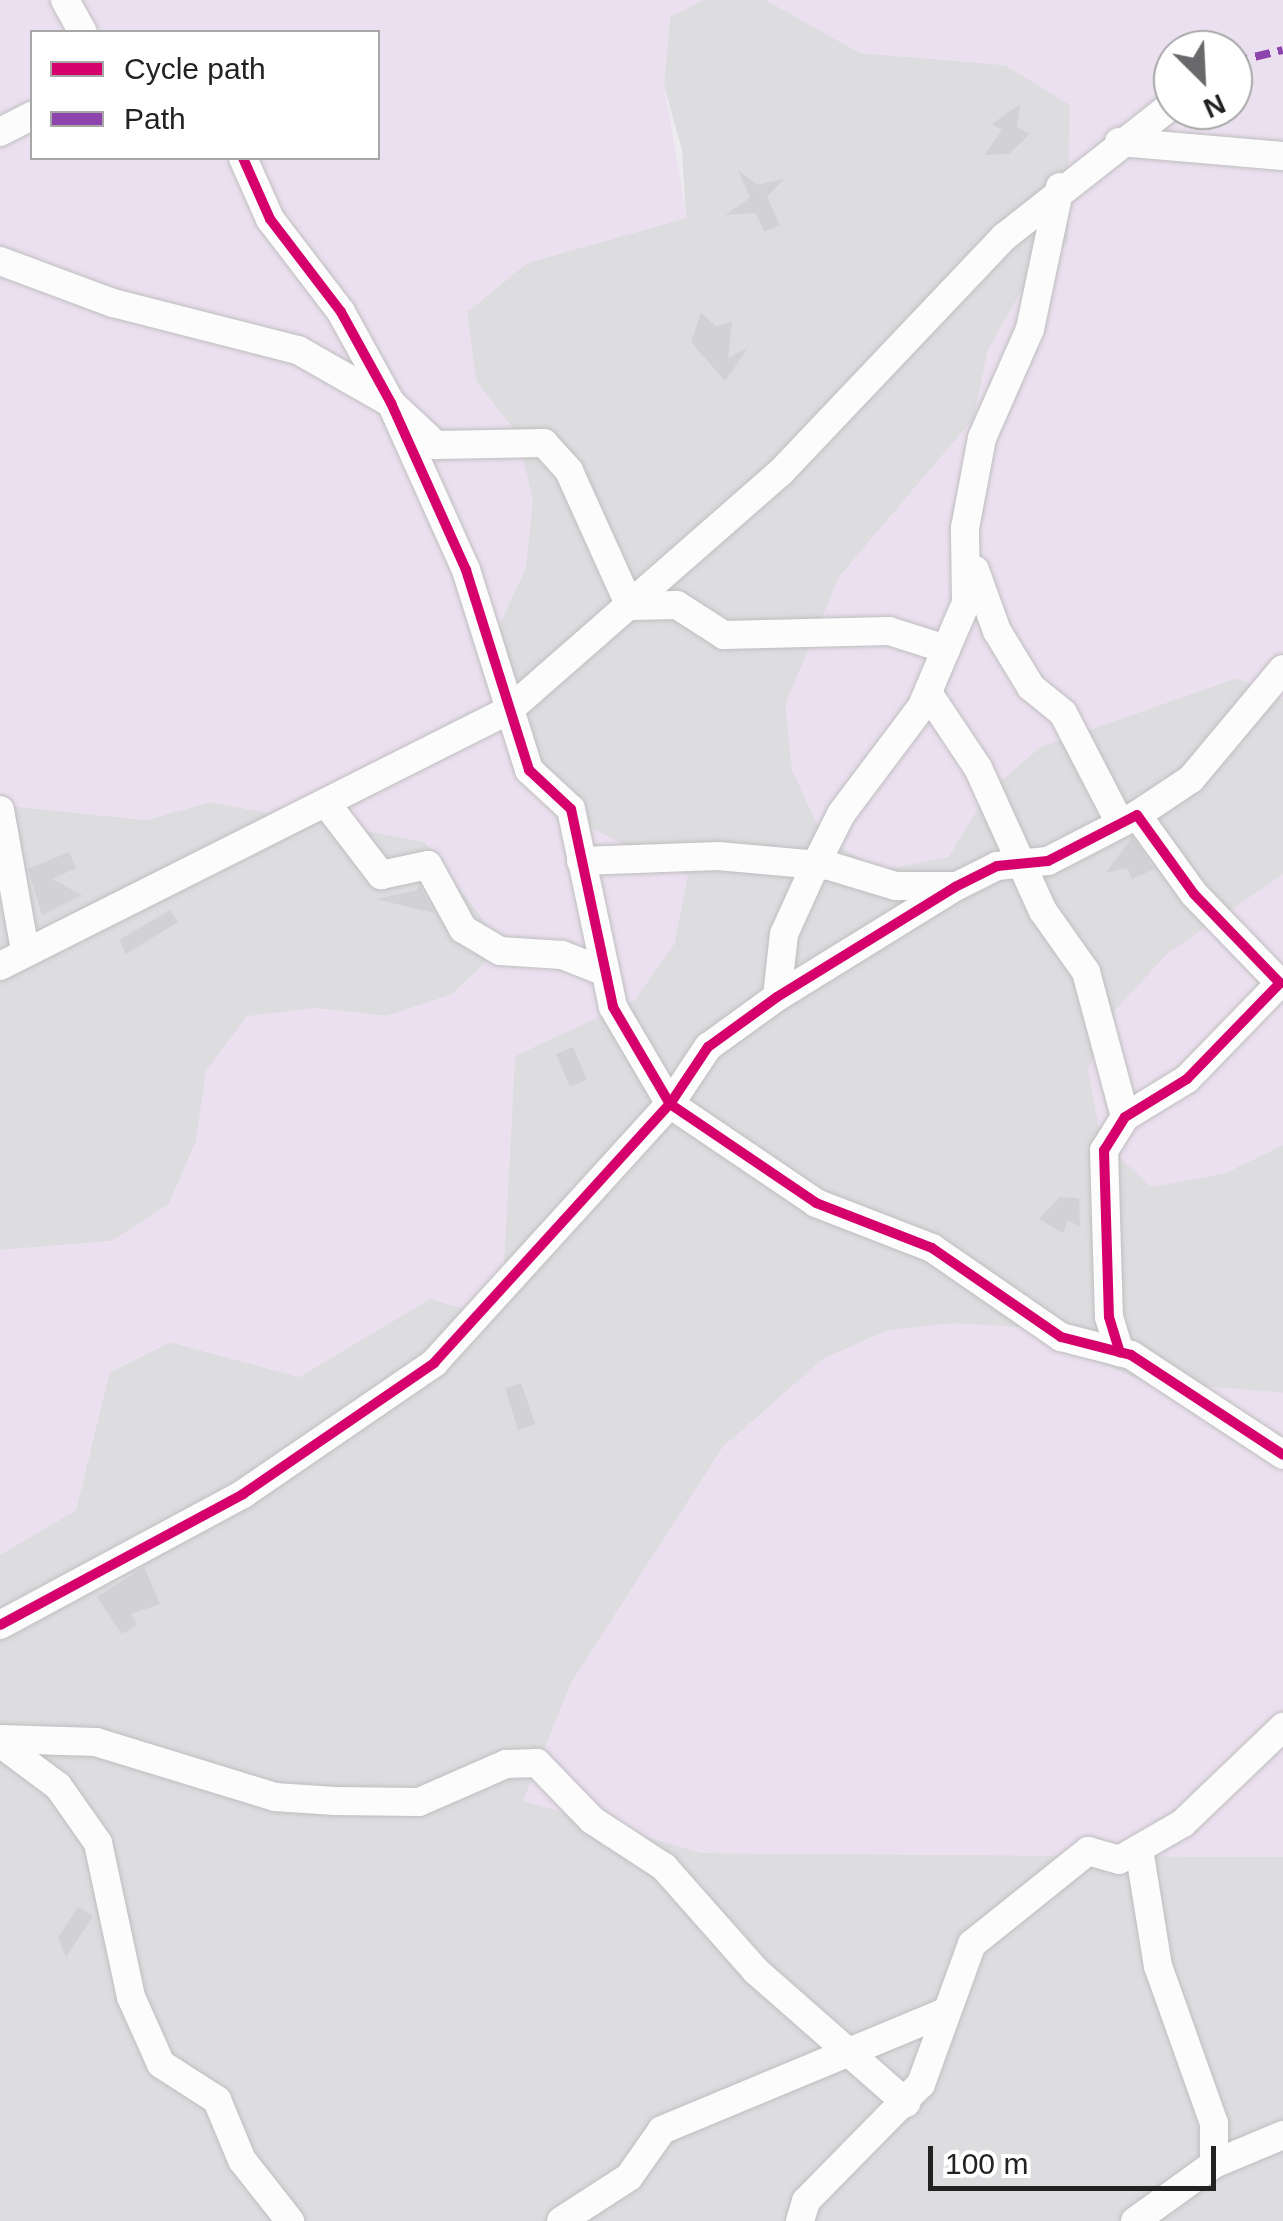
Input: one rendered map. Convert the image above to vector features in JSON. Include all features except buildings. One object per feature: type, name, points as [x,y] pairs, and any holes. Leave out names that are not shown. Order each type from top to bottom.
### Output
[{"type":"street","points":[[65,0],[82,30]]},
{"type":"street","points":[[0,132],[30,117]]},
{"type":"street","points":[[0,966],[329,807],[509,710],[781,472],[892,347],[1060,187],[1153,118]]},
{"type":"street","points":[[1119,142],[1283,156]]},
{"type":"street","points":[[244,160],[270,220],[340,312],[391,403],[466,570],[529,770],[571,809],[614,1007],[670,1104],[816,1203],[932,1248],[1060,1336],[1120,1352],[1283,1456]]},
{"type":"street","points":[[1060,187],[1030,330],[982,438],[965,528],[971,554],[997,630],[1031,687],[1063,713],[1129,819],[1194,894],[1282,983],[1187,1079],[1125,1117],[1104,1150],[1109,1318],[1120,1352]]},
{"type":"street","points":[[0,261],[113,303],[298,350],[391,403],[436,445],[544,443],[569,471],[630,606]]},
{"type":"street","points":[[777,997],[784,934],[840,814],[928,693],[966,603],[971,554]]},
{"type":"street","points":[[630,606],[677,605],[724,635],[889,631],[946,649]]},
{"type":"street","points":[[0,1625],[243,1494],[434,1362],[670,1104],[708,1047],[777,997],[955,886],[1023,864],[1048,861],[1129,819],[1191,778],[1283,669]]},
{"type":"street","points":[[928,693],[978,768],[1023,864],[1086,972],[1125,1117]]},
{"type":"street","points":[[329,807],[381,875],[428,865],[463,929],[500,951],[562,955],[604,972]]},
{"type":"street","points":[[0,810],[25,951]]},
{"type":"street","points":[[581,861],[718,856],[955,886]]},
{"type":"street","points":[[800,2221],[806,2201],[906,2104],[972,1944],[1088,1851],[1119,1860],[1184,1824],[1280,1739]]},
{"type":"street","points":[[0,1741],[96,1742],[275,1796],[335,1801],[419,1802],[506,1764],[537,1763],[592,1820],[664,1868],[844,2051],[906,2104]]},
{"type":"street","points":[[0,1741],[58,1786],[98,1842],[131,1997],[161,2064],[217,2100],[242,2160],[290,2221]]},
{"type":"street","points":[[1139,1849],[1158,1966],[1214,2123],[1214,2164]]},
{"type":"street","points":[[561,2221],[629,2177],[662,2130],[943,2012]]},
{"type":"street","points":[[1135,2221],[1214,2164],[1283,2135]]},
{"type":"shaded area","points":[[0,0],[703,0],[670,17],[664,85],[687,218],[527,263],[467,312],[476,381],[518,435],[533,502],[526,567],[490,645],[562,814],[688,875],[675,943],[634,1001],[515,1056],[502,1297],[487,1316],[430,1299],[299,1377],[171,1342],[110,1372],[76,1510],[0,1555],[0,1250],[112,1241],[169,1204],[196,1141],[206,1071],[247,1016],[314,1008],[387,1016],[451,995],[503,946],[425,842],[211,802],[146,820],[0,805]]},
{"type":"shaded area","points":[[703,0],[766,0],[860,53],[1005,65],[1070,105],[1069,241],[1021,292],[988,350],[974,418],[839,577],[987,793],[1040,747],[1237,678],[1283,699],[1283,874],[1223,1174],[1283,1145],[1283,1393],[1142,1381],[1018,1327],[888,1330],[823,1359],[723,1447],[571,1683],[701,1853],[1283,1857],[1283,2221],[0,2221],[0,1555],[76,1510],[109,1373],[170,1342],[299,1377],[430,1299],[502,1297],[515,1056],[571,1028],[562,814],[490,645],[526,567],[518,435],[476,381],[467,312],[527,263],[686,218],[682,150],[664,85],[670,17]]},
{"type":"shaded area","points":[[766,0],[1283,0],[1283,699],[1237,678],[1040,747],[987,793],[949,857],[878,871],[821,834],[792,770],[785,704],[839,577],[974,418],[988,350],[1021,292],[1068,241],[1070,105],[1005,65],[860,53]]},
{"type":"shaded area","points":[[211,802],[425,842],[503,946],[451,995],[387,1016],[314,1008],[206,1071],[196,1141],[169,1204],[112,1241],[0,1250],[0,805],[146,820]]},
{"type":"shaded area","points":[[1283,874],[1283,1145],[1223,1174],[1151,1187],[1101,1140],[1088,1069],[1116,1009],[1168,953]]},
{"type":"shaded area","points":[[954,1323],[1019,1327],[1142,1381],[1283,1393],[1283,1857],[701,1853],[523,1801],[571,1683],[723,1447],[823,1359],[888,1330]]},
{"type":"marked path","points":[[1253,57],[1283,50]]},
{"type":"cycle path","points":[[244,160],[270,219],[341,312],[391,403],[466,570],[529,770],[571,809],[613,1007],[670,1104],[816,1203],[932,1248],[1061,1337],[1131,1355],[1283,1455]]},
{"type":"cycle path","points":[[0,1625],[243,1494],[434,1363],[670,1104],[708,1047],[777,997],[955,887],[997,866],[1048,861],[1137,815],[1194,894],[1280,983],[1187,1079],[1125,1117],[1104,1150],[1109,1317],[1120,1352]]}]
